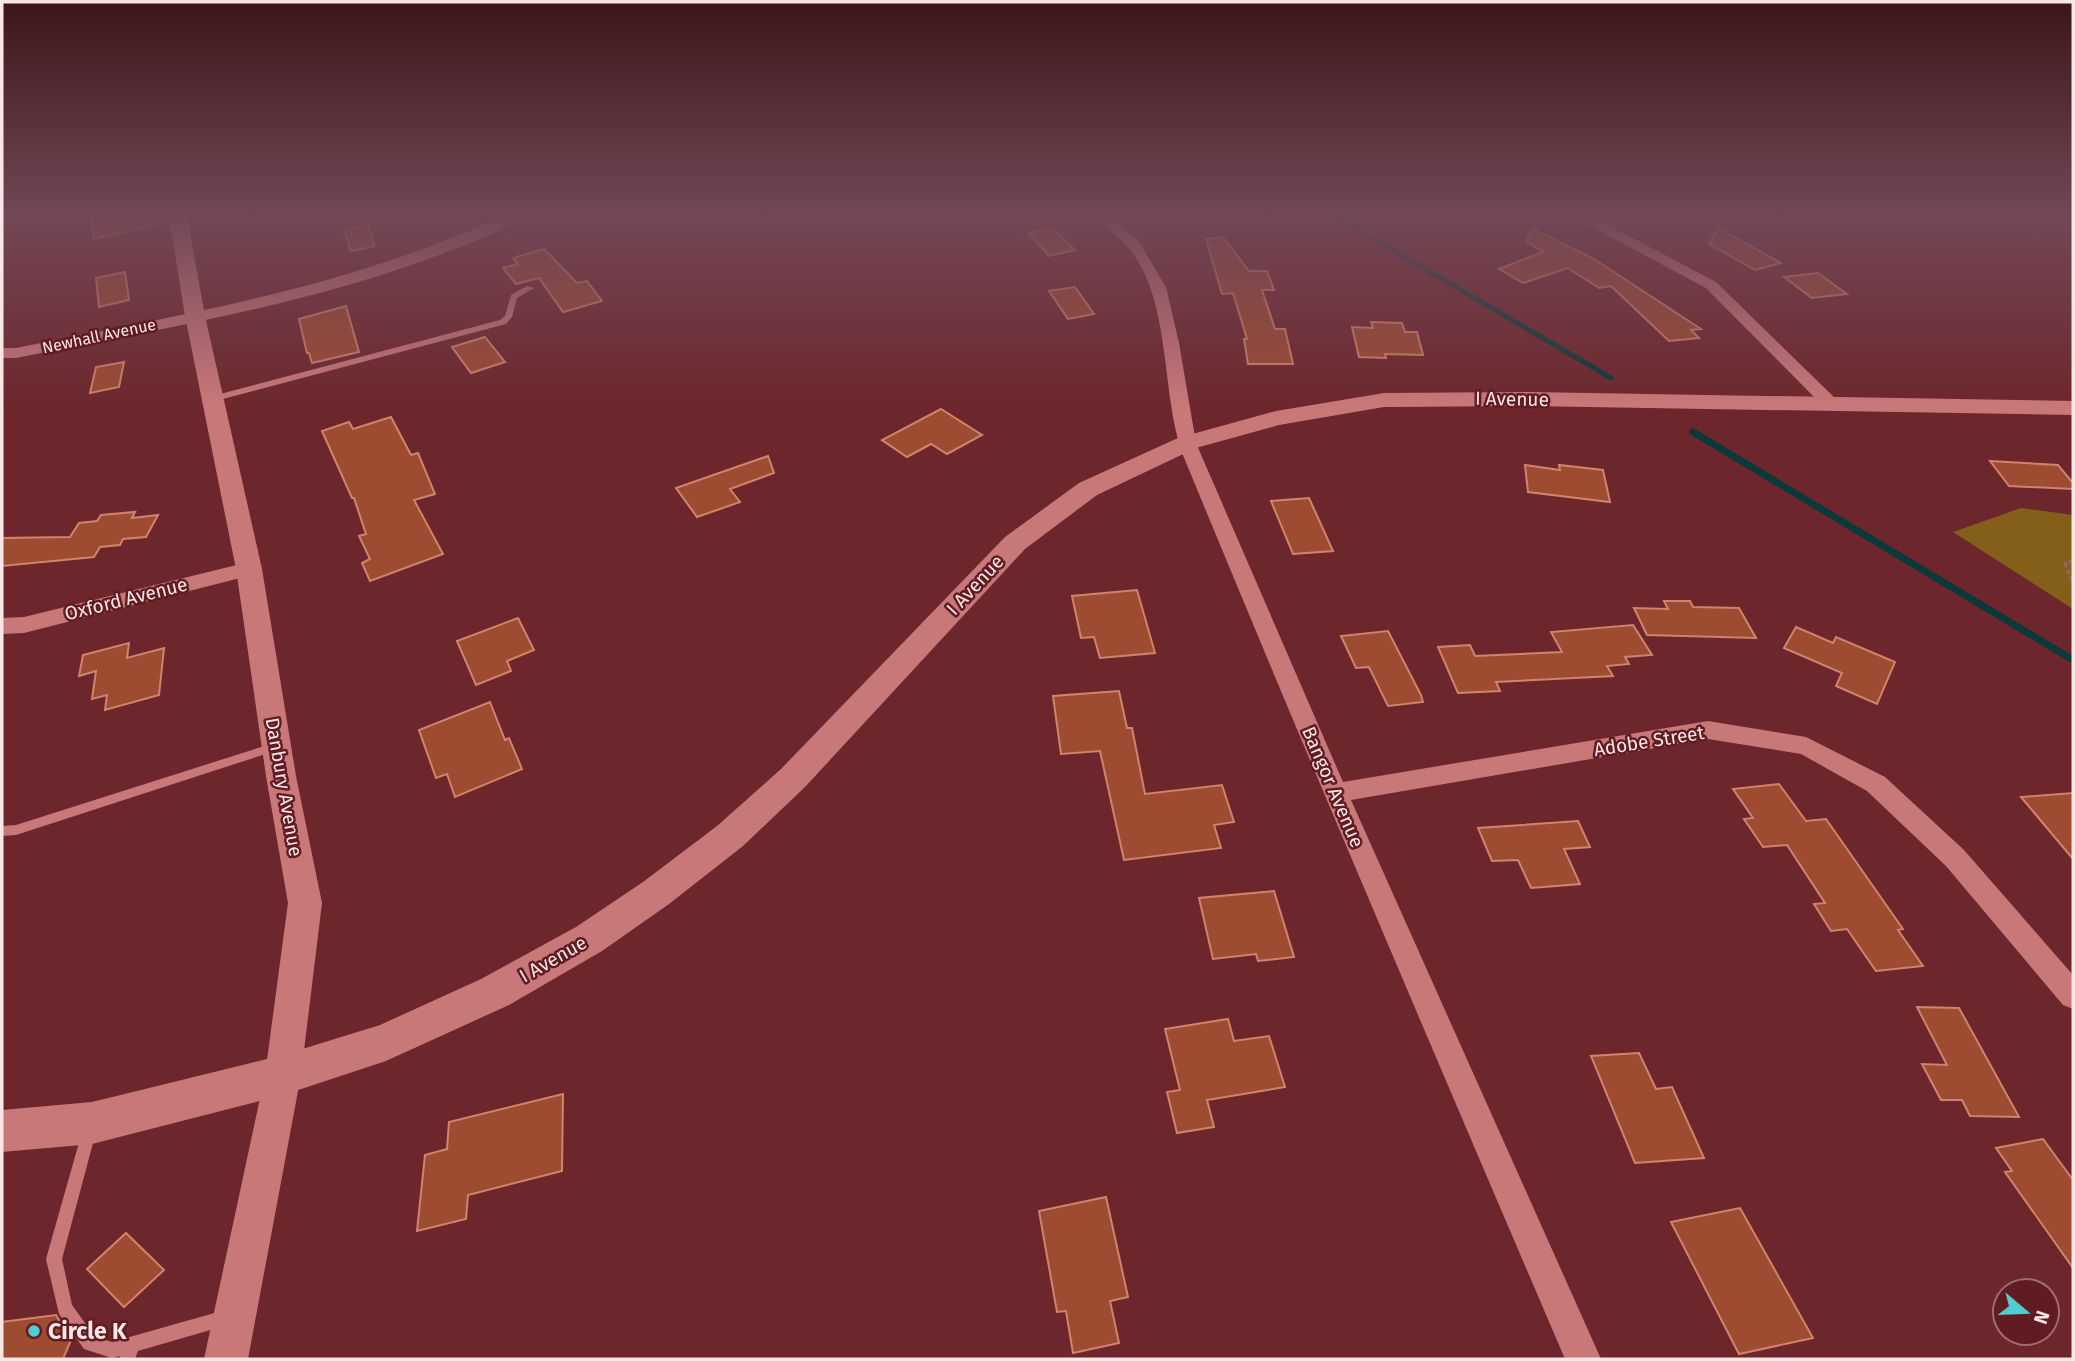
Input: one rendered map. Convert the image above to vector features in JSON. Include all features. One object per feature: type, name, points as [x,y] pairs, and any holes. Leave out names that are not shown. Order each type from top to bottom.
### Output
[{"type":"main road","name":"I Avenue","points":[[2,1131],[92,1123],[283,1074],[386,1042],[495,992],[589,939],[656,893],[730,836],[793,778],[1015,543],[1088,489],[1187,443],[1276,418],[1384,400],[1433,398],[2073,408]]},
{"type":"street","name":"Danbury Avenue","points":[[189,280],[249,569],[276,746],[305,903],[283,1074],[226,1359]]},
{"type":"street","points":[[195,316],[344,280]]},
{"type":"street","name":"Bangor Avenue","points":[[1154,280],[1158,287],[1171,343],[1187,443],[1335,793],[1584,1359]]},
{"type":"street","points":[[1701,280],[1711,285],[1768,338],[1832,405]]},
{"type":"street","name":"Newhall Avenue","points":[[2,353],[195,316]]},
{"type":"street","name":"Oxford Avenue","points":[[2,626],[24,625],[249,569]]},
{"type":"street","name":"Adobe Street","points":[[1335,793],[1708,730],[1806,746],[1876,784],[1955,858],[2073,996]]},
{"type":"lane","points":[[212,399],[503,322],[508,317],[514,296],[530,288]]},
{"type":"lane","points":[[2,831],[16,830],[276,746]]},
{"type":"lane","points":[[92,1123],[54,1259],[65,1308],[90,1343],[129,1352],[234,1315]]},
{"type":"path","points":[[2073,561],[2065,563],[2073,584]]},
{"type":"shaded area","points":[[2021,508],[2073,515],[2073,609],[1953,532]]},
{"type":"building","points":[[96,280],[126,280],[129,300],[99,307]]},
{"type":"building","points":[[512,280],[533,280],[516,284]]},
{"type":"building","points":[[540,280],[574,280],[577,283],[587,281],[602,301],[563,312]]},
{"type":"building","points":[[1218,280],[1270,280],[1274,290],[1262,290],[1275,329],[1285,329],[1293,364],[1248,364],[1244,339],[1247,339],[1233,293],[1222,294]]},
{"type":"building","points":[[1586,280],[1625,280],[1701,329],[1691,330],[1699,338],[1669,341],[1611,286],[1599,288]]},
{"type":"building","points":[[1787,280],[1827,280],[1847,294],[1812,298]]},
{"type":"building","points":[[1075,287],[1094,314],[1068,319],[1049,291]]},
{"type":"building","points":[[346,306],[359,352],[312,363],[299,319]]},
{"type":"building","points":[[1371,322],[1402,323],[1405,332],[1417,332],[1423,355],[1385,354],[1386,358],[1359,357],[1352,327],[1373,328]]},
{"type":"building","points":[[485,337],[505,362],[471,373],[452,347]]},
{"type":"building","points":[[124,362],[119,387],[90,393],[96,367]]},
{"type":"building","points":[[941,409],[982,435],[947,454],[931,444],[907,457],[882,440]]},
{"type":"building","points":[[391,417],[411,455],[418,453],[435,494],[414,500],[443,554],[370,581],[362,563],[370,559],[359,536],[366,534],[354,498],[322,431],[349,422],[353,429]]},
{"type":"building","points":[[768,456],[774,473],[730,489],[740,502],[697,517],[676,488]]},
{"type":"building","points":[[1990,461],[2058,465],[2073,483],[2073,489],[2009,486]]},
{"type":"building","points":[[1525,465],[1560,470],[1559,465],[1603,470],[1610,502],[1528,492]]},
{"type":"building","points":[[1309,498],[1333,551],[1293,554],[1271,501]]},
{"type":"building","points":[[135,512],[132,518],[158,515],[146,537],[123,539],[120,545],[100,547],[94,557],[2,566],[2,538],[70,537],[79,523],[97,521],[101,515]]},
{"type":"building","points":[[1137,590],[1155,653],[1100,658],[1094,637],[1081,638],[1072,596]]},
{"type":"building","points":[[1664,601],[1690,601],[1693,607],[1739,608],[1756,638],[1647,635],[1634,608],[1668,609]]},
{"type":"building","points":[[518,618],[534,650],[507,661],[511,671],[476,685],[457,641]]},
{"type":"building","points":[[1633,625],[1652,655],[1625,657],[1629,664],[1607,666],[1613,676],[1496,682],[1500,691],[1458,693],[1438,647],[1470,645],[1475,656],[1562,652],[1551,632]]},
{"type":"building","points":[[1796,627],[1833,643],[1836,637],[1895,662],[1877,704],[1836,686],[1842,673],[1784,648]]},
{"type":"building","points":[[1388,631],[1423,702],[1388,706],[1369,667],[1356,668],[1341,636]]},
{"type":"building","points":[[129,643],[127,658],[164,648],[159,695],[105,710],[107,695],[92,699],[96,671],[79,676],[83,655]]},
{"type":"building","points":[[1119,691],[1127,728],[1132,728],[1145,794],[1222,785],[1234,822],[1214,825],[1221,848],[1124,860],[1100,751],[1061,754],[1053,696]]},
{"type":"building","points":[[490,702],[505,740],[509,738],[522,769],[455,797],[447,774],[436,778],[419,730]]},
{"type":"building","points":[[1779,784],[1806,821],[1826,819],[1903,929],[1898,930],[1923,966],[1876,971],[1847,929],[1831,931],[1814,904],[1825,903],[1787,845],[1763,847],[1744,819],[1753,818],[1733,789]]},
{"type":"building","points":[[2073,793],[2073,859],[2021,797]]},
{"type":"building","points":[[1578,821],[1590,847],[1564,849],[1580,884],[1531,888],[1518,860],[1492,861],[1478,828]]},
{"type":"building","points":[[1274,891],[1294,957],[1258,961],[1256,954],[1213,959],[1199,898]]},
{"type":"building","points":[[1917,1007],[1959,1008],[2019,1117],[1970,1116],[1962,1100],[1941,1100],[1922,1064],[1947,1065]]},
{"type":"building","points":[[1228,1019],[1234,1041],[1269,1036],[1285,1087],[1207,1100],[1214,1127],[1177,1133],[1167,1092],[1180,1090],[1165,1029]]},
{"type":"building","points":[[1639,1053],[1656,1089],[1672,1087],[1704,1158],[1635,1163],[1591,1056]]},
{"type":"building","points":[[563,1094],[562,1171],[468,1195],[466,1219],[417,1231],[425,1155],[447,1149],[449,1122]]},
{"type":"building","points":[[2043,1139],[2073,1180],[2073,1268],[2005,1172],[2012,1171],[1996,1148]]},
{"type":"building","points":[[1106,1197],[1128,1297],[1110,1301],[1119,1343],[1073,1353],[1066,1311],[1057,1312],[1039,1211]]},
{"type":"building","points":[[1740,1208],[1813,1338],[1739,1354],[1671,1222]]},
{"type":"building","name":"Circle K","points":[[126,1233],[164,1270],[124,1307],[87,1269]]},
{"type":"building","name":"Circle K","points":[[56,1315],[71,1340],[63,1359],[2,1359],[2,1322]]},
{"type":"waterway","points":[[1443,280],[1611,378]]},
{"type":"waterway","points":[[1693,432],[2073,660]]},
{"type":"place","name":"Circle K","points":[[34,1331]]}]
